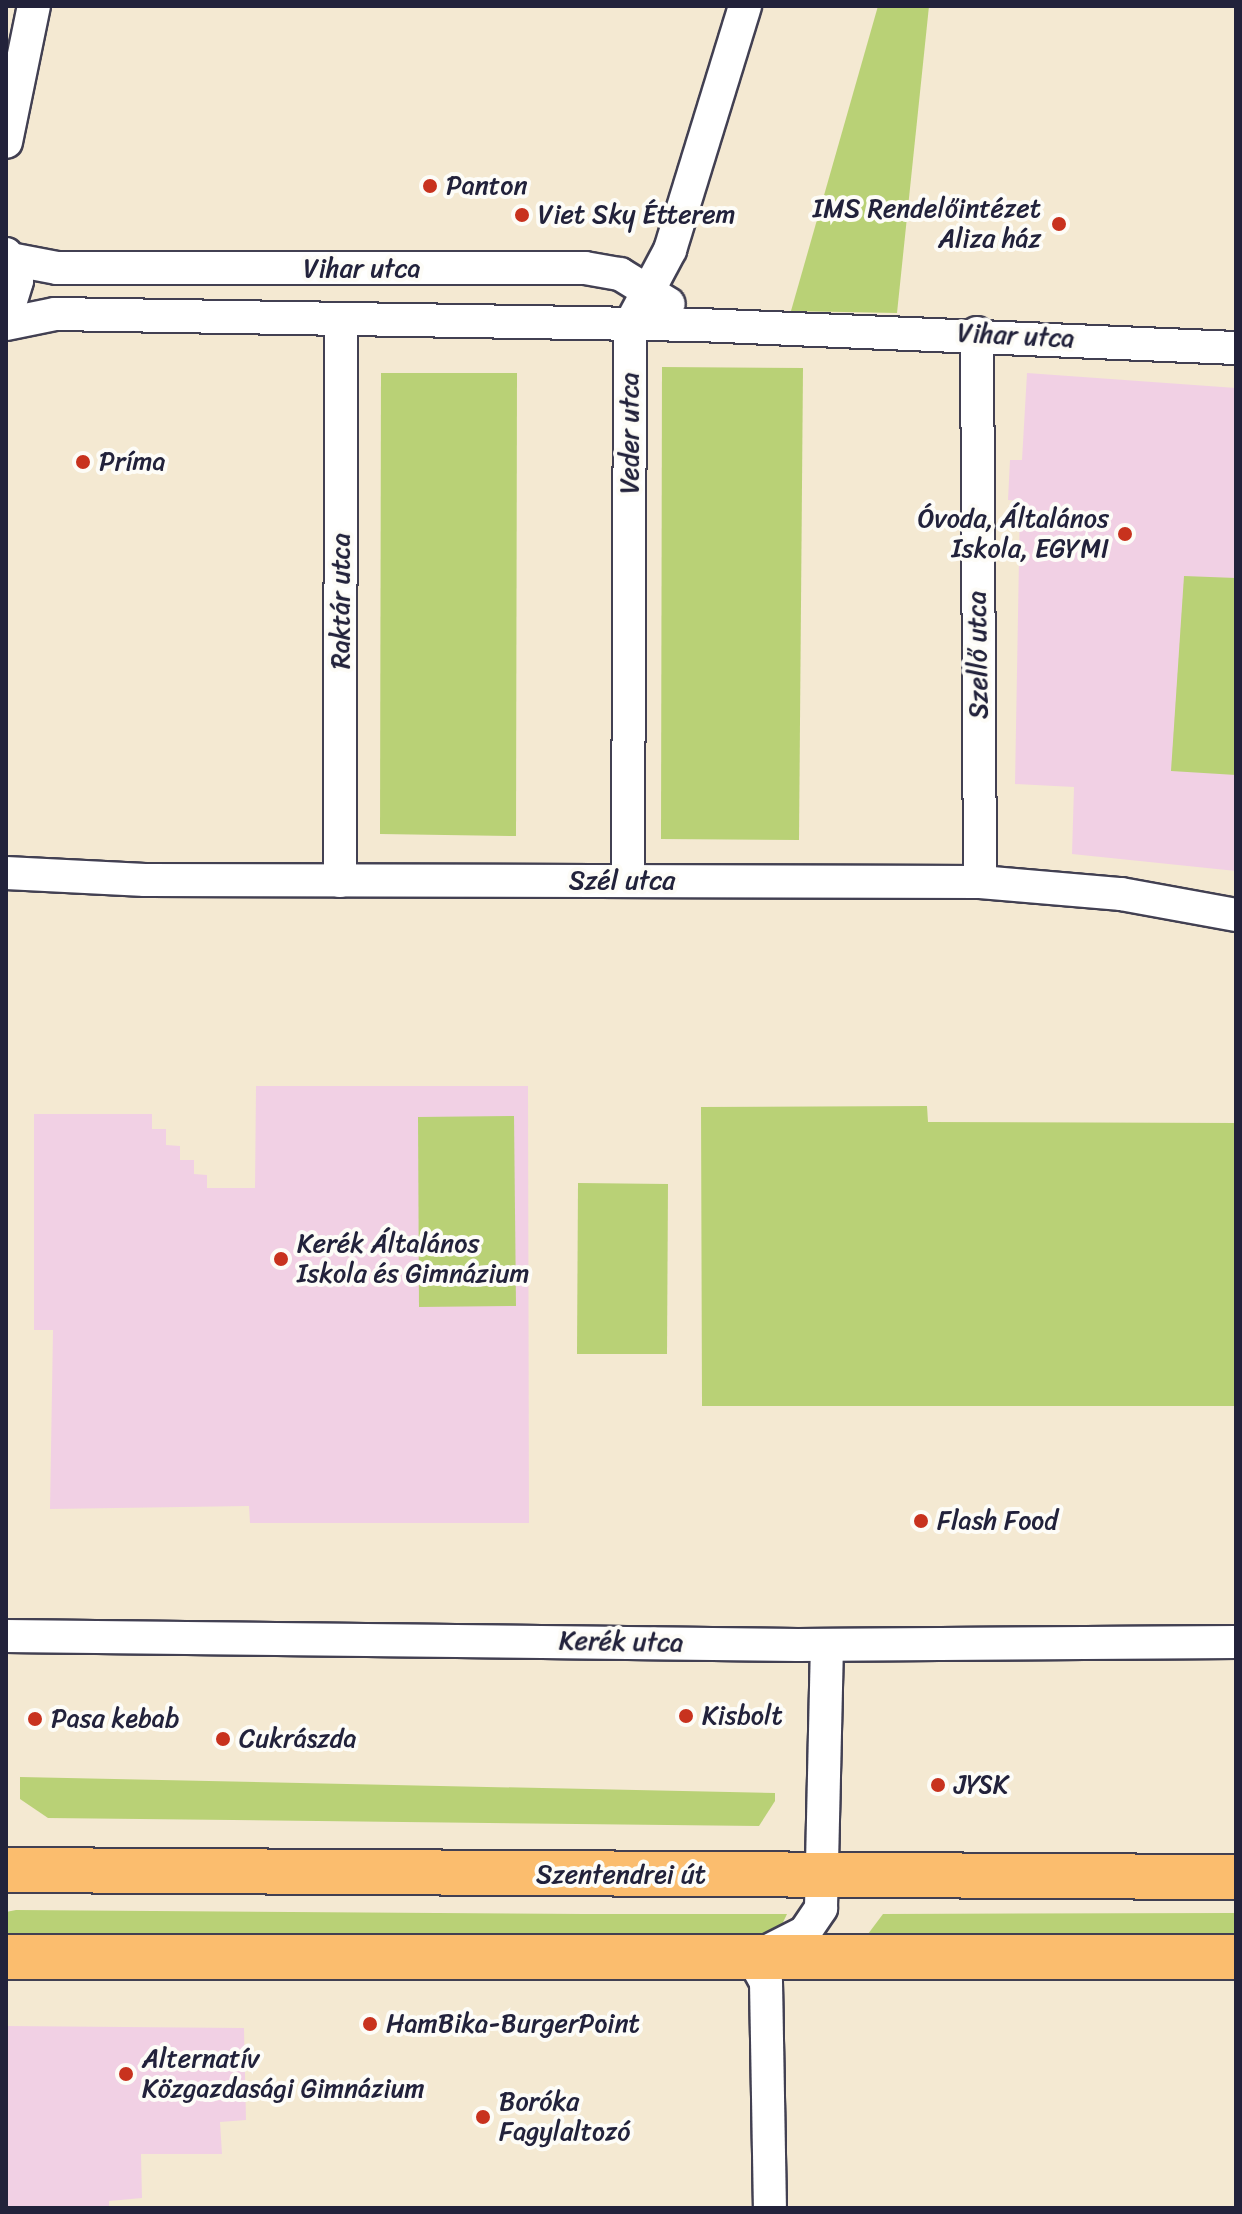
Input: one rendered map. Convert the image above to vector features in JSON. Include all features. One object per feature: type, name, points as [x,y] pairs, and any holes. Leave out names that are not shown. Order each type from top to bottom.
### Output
[{"type":"main road","name":"Szentendrei út","points":[[6,1870],[1236,1877]]},
{"type":"main road","points":[[6,1957],[1236,1957]]},
{"type":"street","points":[[6,142],[34,6]]},
{"type":"street","points":[[630,325],[670,250],[745,6]]},
{"type":"street","points":[[6,316],[17,281],[8,256]]},
{"type":"street","name":"Vihar utca","points":[[8,256],[57,268],[585,268],[620,274],[700,325]]},
{"type":"street","name":"Vihar utca","points":[[6,324],[55,314],[700,325],[977,333],[1236,348]]},
{"type":"street","name":"Raktár utca","points":[[340,881],[341,320]]},
{"type":"street","name":"Veder utca","points":[[628,881],[630,325]]},
{"type":"street","name":"Szellő utca","points":[[977,333],[980,882]]},
{"type":"street","name":"Szél utca","points":[[6,873],[340,881],[980,882],[1121,894],[1236,915]]},
{"type":"street","name":"Kerék utca","points":[[6,1636],[827,1645],[1236,1642]]},
{"type":"street","points":[[740,1958],[776,1951],[805,1932],[821,1908],[827,1645]]},
{"type":"street","points":[[740,1958],[757,1966],[766,1982],[770,2208]]},
{"type":"shaded area","points":[[1027,373],[1236,388],[1236,871],[1072,854],[1074,787],[1015,784],[1020,501],[1008,500],[1010,460],[1022,460]]},
{"type":"shaded area","name":"Kerék Általános Iskola és Gimnázium","points":[[256,1086],[528,1086],[529,1523],[250,1523],[249,1506],[50,1509],[53,1330],[34,1330],[34,1114],[152,1114],[152,1129],[166,1129],[166,1145],[180,1146],[180,1160],[194,1160],[194,1174],[207,1175],[207,1188],[255,1188]]},
{"type":"shaded area","name":"Alternatív Közgazdasági Gimnázium","points":[[6,2026],[244,2028],[246,2120],[220,2122],[222,2154],[141,2154],[142,2198],[109,2201],[109,2208],[7,2208]]},
{"type":"green space","points":[[878,6],[929,6],[897,313],[791,311]]},
{"type":"green space","points":[[662,367],[803,368],[799,840],[661,839]]},
{"type":"green space","points":[[381,373],[517,373],[516,836],[380,834]]},
{"type":"green space","points":[[1184,576],[1236,578],[1236,775],[1171,771]]},
{"type":"green space","points":[[927,1106],[928,1122],[1236,1123],[1236,1406],[702,1406],[701,1107]]},
{"type":"green space","points":[[514,1116],[516,1306],[419,1307],[418,1117]]},
{"type":"green space","points":[[578,1183],[668,1184],[667,1354],[577,1354]]},
{"type":"green space","points":[[20,1777],[775,1793],[775,1801],[759,1826],[48,1818],[20,1799]]},
{"type":"green space","points":[[6,1912],[787,1914],[776,1937],[7,1933]]},
{"type":"green space","points":[[1236,1913],[1236,1938],[865,1938],[883,1914]]},
{"type":"place","name":"Panton","points":[[430,186]]},
{"type":"place","name":"Viet Sky Étterem","points":[[522,215]]},
{"type":"place","name":"IMS Rendelőintézet Aliza ház","points":[[1059,224]]},
{"type":"place","name":"Príma","points":[[83,462]]},
{"type":"place","name":"Óvoda, Általános Iskola, EGYMI","points":[[1125,534]]},
{"type":"place","name":"Kerék Általános Iskola és Gimnázium","points":[[281,1259]]},
{"type":"place","name":"Flash Food","points":[[921,1521]]},
{"type":"place","name":"Kisbolt","points":[[686,1716]]},
{"type":"place","name":"Pasa kebab","points":[[35,1719]]},
{"type":"place","name":"Cukrászda","points":[[223,1739]]},
{"type":"place","name":"JYSK","points":[[938,1785]]},
{"type":"place","name":"HamBika-BurgerPoint","points":[[370,2024]]},
{"type":"place","name":"Alternatív Közgazdasági Gimnázium","points":[[126,2074]]},
{"type":"place","name":"Boróka Fagylaltozó","points":[[483,2117]]}]
